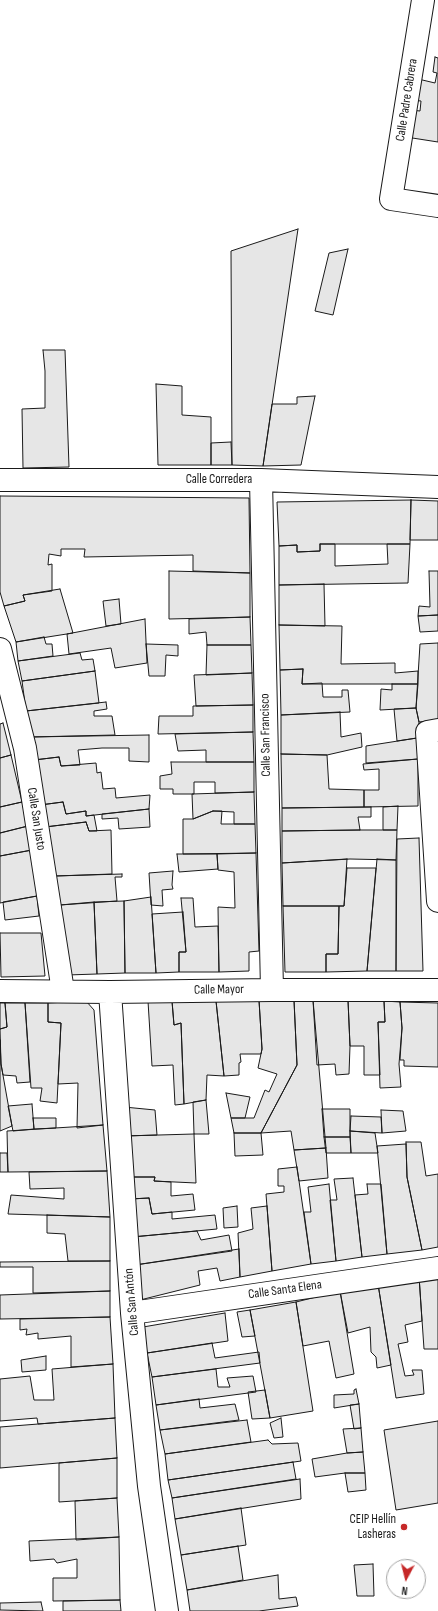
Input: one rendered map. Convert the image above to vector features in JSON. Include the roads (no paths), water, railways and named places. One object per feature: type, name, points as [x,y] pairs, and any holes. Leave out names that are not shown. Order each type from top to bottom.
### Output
[{"type":"street","name":"Calle Padre Cabrera","points":[[423,0],[391,199],[438,206]]},
{"type":"street","name":"Calle Corredera","points":[[0,480],[261,480],[438,487]]},
{"type":"street","name":"Calle San Francisco","points":[[261,480],[272,990]]},
{"type":"street","name":"Calle San Justo","points":[[0,649],[25,748],[63,991]]},
{"type":"street","points":[[438,730],[427,732],[438,901]]},
{"type":"street","name":"Calle Mayor","points":[[0,991],[110,992],[438,990]]},
{"type":"street","name":"Calle San Antón","points":[[110,992],[132,1313],[149,1486],[167,1611]]},
{"type":"street","name":"Calle Santa Elena","points":[[132,1313],[438,1268]]},
{"type":"place","name":"CEIP Hellín Lasheras","points":[[404,1527]]}]
